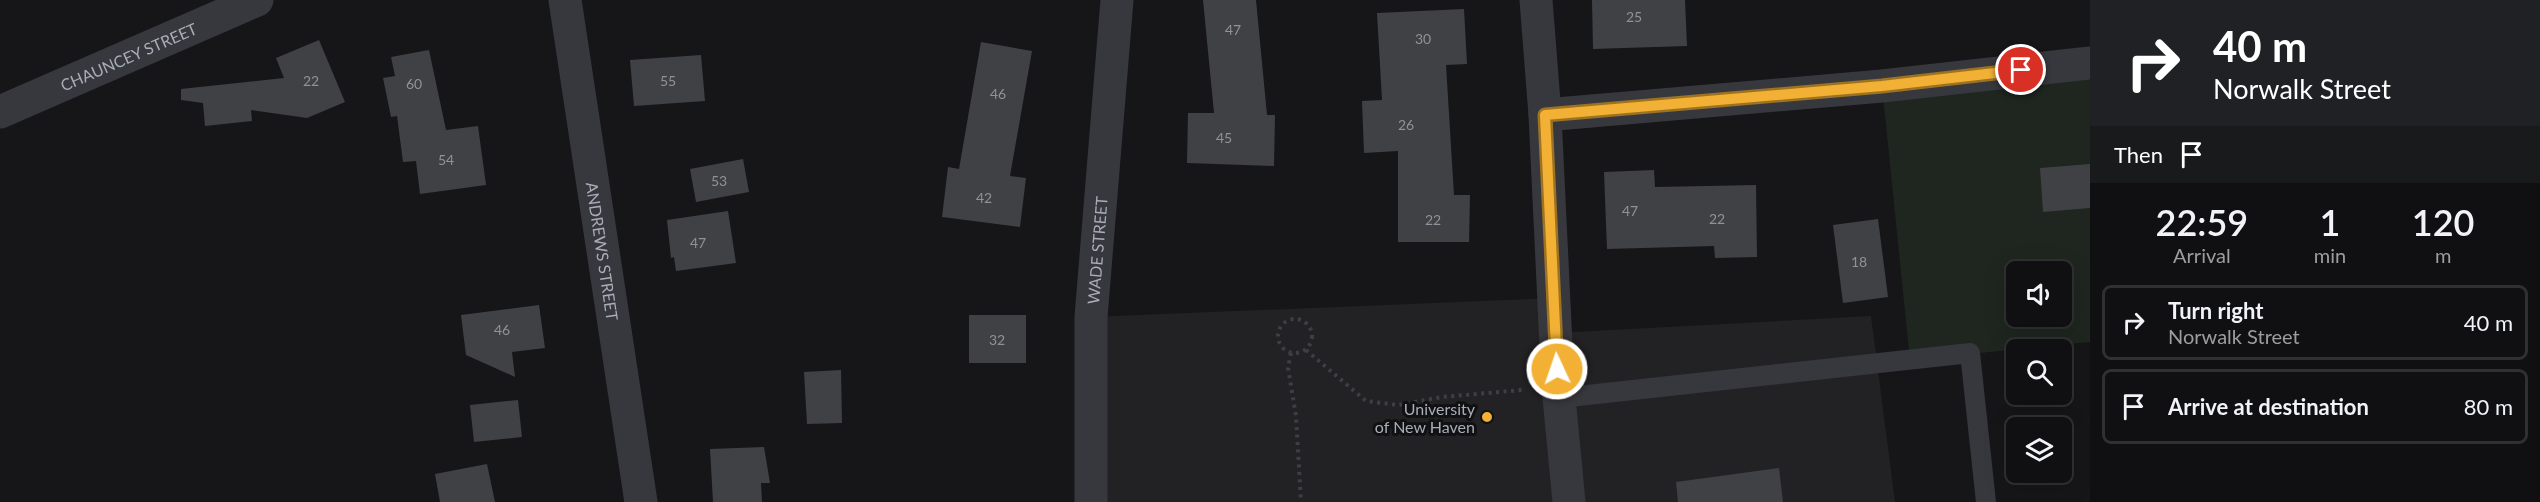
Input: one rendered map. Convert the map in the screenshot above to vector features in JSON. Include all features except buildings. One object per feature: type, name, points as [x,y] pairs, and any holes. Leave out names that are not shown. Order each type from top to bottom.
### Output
[{"type":"street","name":"CHAUNCEY STREET","points":[[0,112],[257,0]]},
{"type":"street","name":"ANDREWS STREET","points":[[565,0],[641,502]]},
{"type":"street","name":"WADE STREET","points":[[1091,502],[1090,317],[1118,0]]},
{"type":"street","points":[[1536,0],[1545,115],[1559,392],[1569,502]]},
{"type":"street","points":[[1545,115],[1882,86],[2090,63]]},
{"type":"lane","points":[[1559,392],[1970,354],[1986,502]]},
{"type":"path","points":[[1292,319],[1304,322],[1311,330],[1311,340],[1306,350],[1290,353],[1281,346],[1277,335],[1282,324],[1292,319]]},
{"type":"path","points":[[1306,350],[1366,401],[1383,404],[1398,405],[1478,393],[1559,392]]},
{"type":"path","points":[[1290,353],[1288,368],[1294,395],[1301,502]]},
{"type":"shaded area","points":[[2090,63],[2090,342],[2072,344],[2072,339],[2006,339],[2006,350],[1910,360],[1882,86]]},
{"type":"shaded area","name":"University of New Haven","points":[[1554,298],[1555,333],[1871,316],[1895,502],[1091,502],[1091,317]]},
{"type":"place","name":"University of New Haven","points":[[1487,417]]},
{"type":"route","points":[[1557,369],[1545,115],[1882,86],[2021,70]]}]
